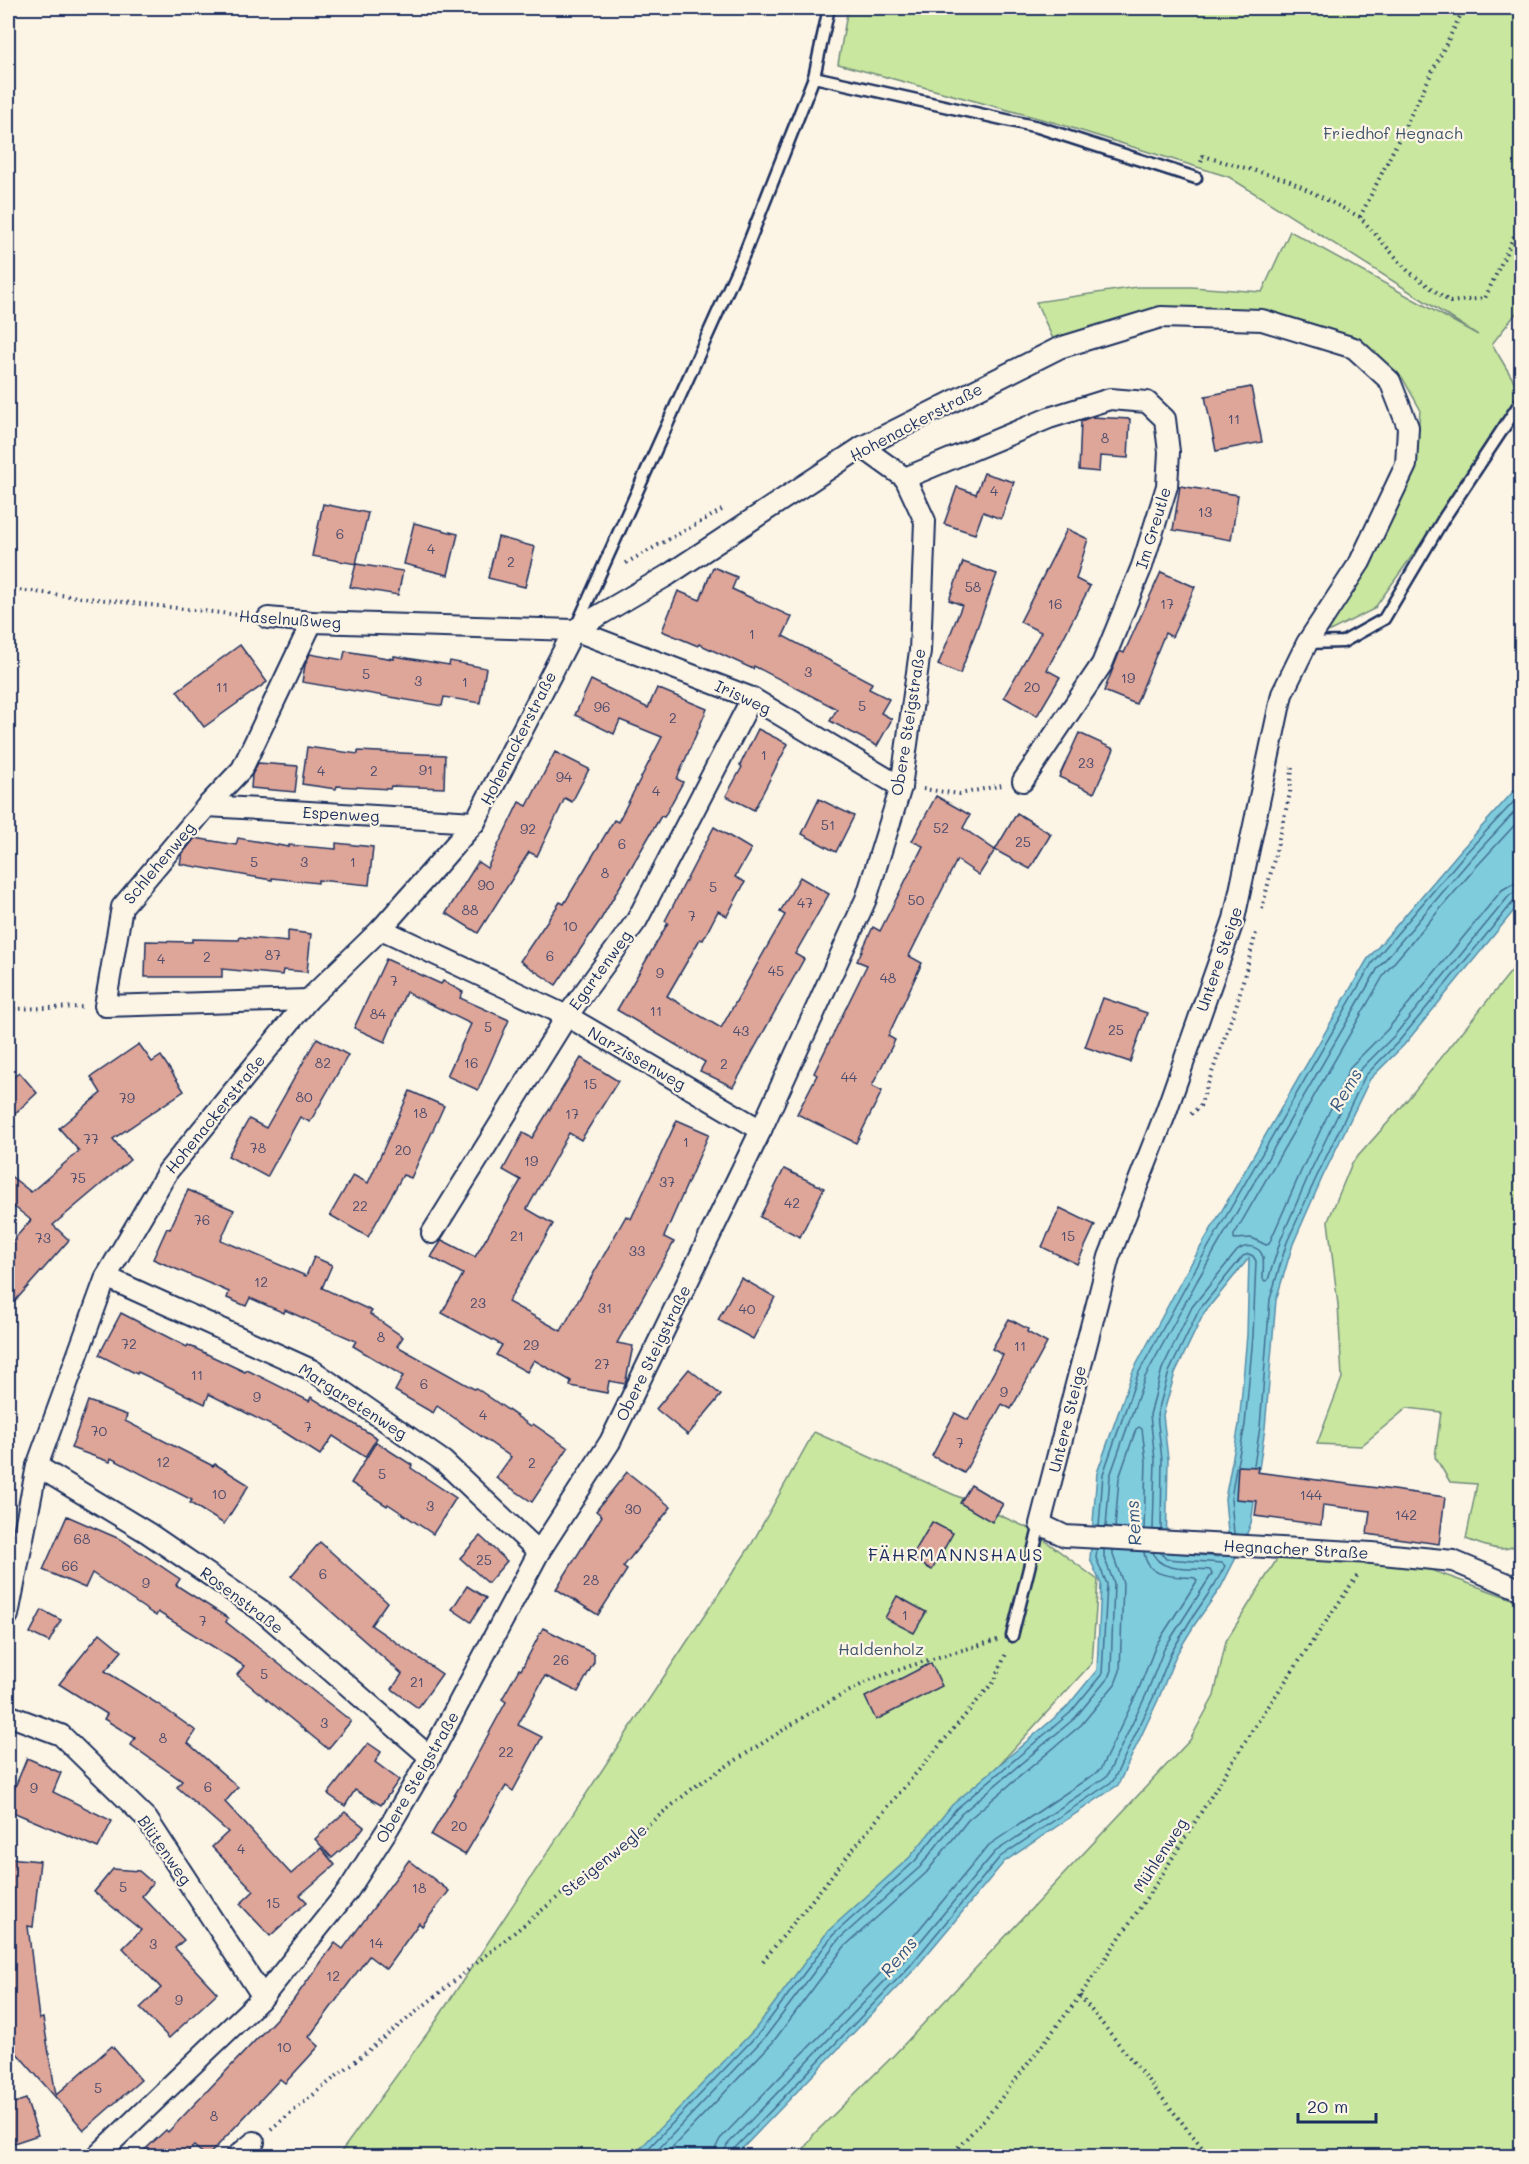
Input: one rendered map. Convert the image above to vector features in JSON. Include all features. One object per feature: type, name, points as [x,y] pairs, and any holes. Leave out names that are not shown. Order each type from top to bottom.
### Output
[{"type":"street","name":"Hohenackerstraße","points":[[8,1615],[37,1466],[106,1277],[168,1172],[308,1000],[381,929],[475,822],[574,630],[668,575],[862,447],[1059,348],[1161,317],[1262,320],[1354,348],[1390,381]]},
{"type":"street","name":"Untere Steige","points":[[1040,1524],[1108,1257],[1166,1112],[1234,920],[1282,694],[1307,643],[1360,562],[1406,465],[1408,428],[1390,381]]},
{"type":"street","name":"Im Greutle","points":[[905,478],[1049,418],[1110,399],[1147,402],[1165,419],[1170,452],[1167,486],[1142,566],[1102,664],[1023,781]]},
{"type":"street","name":"Obere Steigstraße","points":[[97,2157],[263,1997],[348,1891],[430,1757],[539,1552],[610,1442],[761,1130],[866,899],[901,787],[920,651],[925,521],[905,478],[862,447]]},
{"type":"street","name":"Haselnußweg","points":[[268,618],[312,622],[574,630]]},
{"type":"street","name":"Schlehenweg","points":[[105,1006],[122,907],[207,806],[242,769],[312,622]]},
{"type":"street","name":"Irisweg","points":[[574,630],[752,698],[901,787]]},
{"type":"street","name":"Egartenweg","points":[[432,1233],[567,1016],[638,920],[752,698]]},
{"type":"street","name":"Espenweg","points":[[207,806],[475,822]]},
{"type":"street","name":"Narzissenweg","points":[[381,929],[567,1016],[761,1130]]},
{"type":"street","points":[[105,1006],[308,1000]]},
{"type":"street","name":"Margaretenweg","points":[[106,1277],[312,1370],[443,1461],[539,1552]]},
{"type":"street","name":"Rosenstraße","points":[[37,1466],[148,1533],[262,1611],[430,1757]]},
{"type":"street","name":"Hegnacher Straße","points":[[1040,1524],[1065,1536],[1372,1553],[1453,1561],[1521,1590]]},
{"type":"street","name":"Blütenweg","points":[[8,1715],[61,1735],[147,1819],[263,1997]]},
{"type":"street","points":[[237,2157],[254,2142]]},
{"type":"lane","points":[[574,630],[745,252],[814,77],[829,8]]},
{"type":"lane","points":[[814,77],[1038,128],[1196,178]]},
{"type":"lane","points":[[1307,643],[1343,642],[1384,619],[1444,518],[1521,400]]},
{"type":"lane","points":[[1012,1636],[1040,1524]]},
{"type":"path","points":[[1360,217],[1464,8]]},
{"type":"path","points":[[1196,178],[1203,156],[1288,180],[1360,217],[1408,271],[1450,302],[1485,298],[1521,219]]},
{"type":"path","name":"Haselnußweg","points":[[8,589],[268,618]]},
{"type":"path","points":[[901,787],[960,794],[1023,781]]},
{"type":"path","points":[[8,1009],[105,1006]]},
{"type":"path","name":"Mühlenweg","points":[[950,2157],[989,2114],[1080,1996],[1158,1881],[1255,1726],[1372,1553]]},
{"type":"path","points":[[762,1961],[874,1823],[995,1680],[1012,1636]]},
{"type":"path","name":"Steigenwegle","points":[[254,2142],[697,1785],[816,1709],[873,1679],[925,1661],[1012,1636]]},
{"type":"path","points":[[1080,1996],[1209,2157]]},
{"type":"green space","name":"Friedhof Hegnach","points":[[848,8],[1521,8],[1521,307],[1492,344],[1521,393],[1440,517],[1374,609],[1314,639],[1416,464],[1420,409],[1403,379],[1355,338],[1281,316],[1229,309],[1164,311],[1055,343],[1036,302],[1137,287],[1191,287],[1262,292],[1290,231],[1478,335],[1229,177],[1056,123],[838,64]]},
{"type":"green space","points":[[1521,959],[1522,1539],[1516,1545],[1503,1549],[1487,1547],[1466,1539],[1477,1484],[1450,1482],[1435,1457],[1441,1412],[1407,1408],[1361,1446],[1317,1444],[1342,1378],[1338,1305],[1328,1221],[1352,1163],[1399,1110]]},
{"type":"green space","name":"Haldenholz","points":[[814,1432],[1028,1528],[1098,1580],[1092,1663],[872,1904],[656,2156],[338,2156],[434,2024],[751,1545]]},
{"type":"green space","points":[[1277,1559],[1411,1563],[1521,1602],[1521,2156],[799,2156],[814,2134],[894,2055],[1190,1740],[1214,1696],[1226,1641]]},
{"type":"water","name":"Rems","points":[[1521,783],[1521,902],[1404,1045],[1370,1079],[1322,1178],[1293,1244],[1276,1300],[1265,1428],[1251,1523],[1221,1587],[1176,1655],[1158,1700],[1118,1785],[1004,1862],[913,1971],[735,2156],[633,2156],[756,2028],[828,1931],[910,1857],[952,1805],[1066,1708],[1097,1670],[1101,1584],[1090,1559],[1097,1473],[1133,1371],[1185,1274],[1367,960]],"holes":[[[1249,1258],[1247,1335],[1239,1425],[1225,1499],[1228,1532],[1219,1557],[1166,1552],[1168,1459],[1163,1415],[1175,1373],[1204,1313]]]},
{"type":"building","points":[[1251,387],[1262,442],[1216,451],[1205,396]]},
{"type":"building","points":[[1091,417],[1130,419],[1128,458],[1100,456],[1099,472],[1079,470],[1081,421]]},
{"type":"building","points":[[984,473],[1014,482],[1001,519],[983,512],[975,534],[944,524],[957,487],[976,494]]},
{"type":"building","points":[[1180,486],[1238,495],[1231,540],[1173,530]]},
{"type":"building","points":[[323,504],[368,513],[356,564],[312,556]]},
{"type":"building","points":[[414,523],[458,534],[448,575],[404,564]]},
{"type":"building","points":[[1067,529],[1088,539],[1076,579],[1090,586],[1047,670],[1060,677],[1037,716],[1004,697],[1041,632],[1020,622]]},
{"type":"building","points":[[498,537],[535,547],[525,587],[488,578]]},
{"type":"building","points":[[963,562],[997,574],[960,674],[938,665],[962,605],[949,600]]},
{"type":"building","points":[[356,564],[403,571],[398,595],[350,587]]},
{"type":"building","points":[[713,567],[737,577],[732,589],[792,617],[783,636],[872,683],[869,689],[889,699],[881,713],[892,719],[877,746],[830,721],[837,709],[754,666],[753,669],[699,644],[698,646],[662,631],[678,591],[700,600]]},
{"type":"building","points":[[1161,572],[1195,587],[1172,637],[1165,633],[1136,704],[1104,691],[1120,651],[1124,653]]},
{"type":"building","points":[[240,645],[267,682],[204,727],[177,691]]},
{"type":"building","points":[[345,651],[449,665],[450,661],[486,668],[480,703],[444,697],[442,706],[302,682],[310,654],[343,660]]},
{"type":"building","points":[[591,680],[648,708],[657,688],[707,709],[677,779],[683,782],[664,817],[661,816],[601,919],[556,985],[520,961],[560,902],[564,904],[614,820],[618,822],[662,737],[620,720],[614,734],[575,715]]},
{"type":"building","points":[[758,729],[788,744],[754,810],[726,796],[742,767],[740,765]]},
{"type":"building","points":[[1079,733],[1114,749],[1094,793],[1059,777]]},
{"type":"building","points":[[307,747],[358,754],[358,751],[445,755],[444,788],[391,786],[390,789],[337,786],[336,789],[302,784]]},
{"type":"building","points":[[555,752],[589,769],[572,802],[565,798],[537,856],[529,852],[478,933],[446,913],[478,862],[487,868],[519,802],[527,806]]},
{"type":"building","points":[[258,763],[298,766],[295,792],[251,788],[252,775]]},
{"type":"building","points":[[936,796],[970,815],[963,828],[995,850],[979,875],[957,860],[909,956],[922,963],[888,1036],[895,1040],[872,1086],[882,1091],[856,1143],[797,1114],[817,1075],[814,1073],[867,965],[857,961],[873,927],[880,931],[923,846],[912,841]]},
{"type":"building","points":[[819,799],[854,816],[836,852],[802,834]]},
{"type":"building","points":[[1017,813],[1051,834],[1030,869],[995,850]]},
{"type":"building","points":[[714,827],[751,849],[735,877],[745,882],[727,916],[718,911],[703,940],[700,939],[667,996],[721,1028],[785,915],[780,912],[800,877],[829,894],[795,954],[804,959],[733,1087],[700,1071],[705,1062],[617,1010],[668,923],[665,921]]},
{"type":"building","points":[[195,838],[236,845],[238,838],[289,847],[289,845],[336,849],[336,843],[373,847],[369,885],[318,880],[318,883],[272,878],[272,880],[180,864],[182,854]]},
{"type":"building","points":[[288,931],[311,934],[307,972],[283,970],[282,975],[222,969],[222,977],[145,977],[146,941],[239,940],[240,937],[288,942]]},
{"type":"building","points":[[386,959],[441,984],[443,981],[463,992],[460,998],[509,1020],[478,1090],[447,1076],[471,1024],[406,992],[385,1042],[354,1028]]},
{"type":"building","points":[[1103,998],[1147,1013],[1130,1062],[1085,1047]]},
{"type":"building","points":[[317,1038],[348,1055],[310,1122],[300,1117],[267,1177],[228,1156],[249,1119],[266,1128]]},
{"type":"building","points":[[139,1044],[152,1062],[161,1056],[184,1091],[113,1139],[130,1160],[53,1225],[69,1240],[8,1309],[8,1246],[31,1220],[8,1202],[8,1174],[31,1192],[79,1151],[59,1128],[101,1093],[91,1077]]},
{"type":"building","points":[[581,1058],[618,1081],[581,1140],[569,1133],[527,1209],[553,1224],[508,1302],[561,1331],[626,1216],[631,1219],[677,1120],[709,1134],[664,1237],[674,1242],[617,1343],[633,1346],[625,1384],[609,1381],[607,1393],[570,1386],[571,1381],[534,1360],[527,1372],[496,1355],[502,1345],[442,1313],[463,1274],[431,1257],[442,1240],[475,1257],[521,1180],[503,1170],[523,1133],[532,1138]]},
{"type":"building","points":[[19,1072],[37,1093],[8,1120],[8,1083]]},
{"type":"building","points":[[410,1091],[444,1106],[411,1178],[403,1175],[368,1237],[330,1215],[353,1175],[368,1183]]},
{"type":"building","points":[[784,1169],[824,1188],[800,1237],[760,1217]]},
{"type":"building","points":[[188,1190],[234,1210],[221,1240],[306,1276],[314,1257],[332,1265],[322,1288],[372,1311],[370,1314],[403,1337],[397,1346],[474,1389],[476,1388],[568,1448],[532,1502],[496,1478],[511,1457],[437,1406],[433,1413],[395,1391],[403,1376],[353,1346],[356,1341],[285,1310],[284,1313],[250,1298],[246,1306],[227,1298],[229,1292],[153,1259]]},
{"type":"building","points":[[1060,1208],[1095,1225],[1077,1264],[1042,1247]]},
{"type":"building","points":[[741,1278],[775,1297],[753,1339],[718,1320]]},
{"type":"building","points":[[121,1313],[187,1347],[188,1345],[245,1372],[247,1370],[309,1401],[311,1397],[377,1438],[365,1457],[333,1436],[320,1455],[284,1432],[209,1394],[205,1404],[138,1372],[137,1374],[99,1355]]},
{"type":"building","points":[[1009,1319],[1047,1343],[1011,1409],[1002,1404],[964,1473],[932,1456],[955,1413],[968,1420],[1003,1355],[992,1349]]},
{"type":"building","points":[[689,1369],[721,1395],[688,1435],[656,1409]]},
{"type":"building","points":[[88,1401],[127,1415],[125,1421],[213,1466],[215,1464],[249,1485],[224,1524],[190,1503],[192,1500],[111,1458],[110,1462],[71,1448]]},
{"type":"building","points":[[376,1442],[412,1465],[411,1468],[456,1498],[433,1534],[351,1483]]},
{"type":"building","points":[[1238,1466],[1258,1467],[1257,1472],[1445,1497],[1439,1544],[1367,1534],[1370,1511],[1323,1505],[1321,1525],[1255,1516],[1257,1501],[1236,1499]]},
{"type":"building","points":[[627,1472],[671,1507],[623,1567],[627,1570],[598,1615],[556,1589],[602,1516],[596,1511]]},
{"type":"building","points":[[971,1485],[1003,1504],[992,1522],[960,1503]]},
{"type":"building","points":[[67,1516],[122,1540],[180,1579],[176,1585],[228,1618],[226,1622],[351,1721],[328,1749],[237,1675],[244,1666],[158,1612],[156,1616],[92,1573],[85,1588],[43,1570]]},
{"type":"building","points":[[932,1522],[953,1533],[932,1570],[911,1558]]},
{"type":"building","points":[[480,1536],[507,1561],[488,1583],[460,1558]]},
{"type":"building","points":[[320,1542],[387,1602],[371,1625],[442,1674],[418,1708],[392,1689],[402,1674],[291,1576]]},
{"type":"building","points":[[467,1586],[486,1598],[471,1622],[452,1609]]},
{"type":"building","points":[[897,1596],[926,1612],[914,1633],[885,1618]]},
{"type":"building","points":[[42,1610],[61,1620],[49,1642],[30,1633]]},
{"type":"building","points":[[543,1628],[594,1654],[594,1662],[578,1692],[545,1676],[518,1725],[542,1737],[513,1791],[506,1786],[465,1855],[431,1835],[506,1702],[502,1699],[519,1669],[521,1670]]},
{"type":"building","points":[[100,1633],[122,1651],[105,1671],[196,1731],[188,1743],[238,1787],[225,1802],[291,1874],[321,1848],[335,1865],[300,1895],[307,1902],[270,1936],[240,1904],[254,1891],[212,1847],[228,1832],[177,1787],[182,1781],[131,1745],[135,1738],[104,1719],[107,1714],[59,1684]]},
{"type":"building","points":[[931,1663],[942,1686],[876,1720],[865,1697]]},
{"type":"building","points":[[368,1743],[381,1752],[375,1762],[399,1780],[381,1805],[355,1790],[345,1806],[328,1794]]},
{"type":"building","points":[[27,1758],[61,1773],[53,1792],[112,1821],[98,1848],[8,1810],[8,1804]]},
{"type":"building","points":[[345,1812],[364,1827],[332,1858],[315,1839]]},
{"type":"building","points":[[8,1858],[40,1861],[33,1927],[28,1926],[39,2019],[43,2018],[56,2095],[112,2046],[141,2080],[84,2130],[8,2043]]},
{"type":"building","points":[[409,1860],[449,1891],[422,1926],[419,1923],[386,1969],[369,1956],[309,2037],[319,2046],[285,2083],[280,2079],[207,2157],[194,2146],[182,2157],[137,2157],[166,2130],[168,2132],[292,2002],[335,1943],[343,1949]]},
{"type":"building","points":[[113,1869],[139,1871],[153,1883],[142,1896],[184,1940],[175,1948],[217,1993],[169,2038],[140,2008],[161,1988],[123,1948],[141,1930],[94,1892]]},
{"type":"building","points":[[26,2099],[38,2135],[8,2145],[8,2105]]},
{"type":"district","name":"FÄHRMANNSHAUS","points":[[956,1555]]}]
